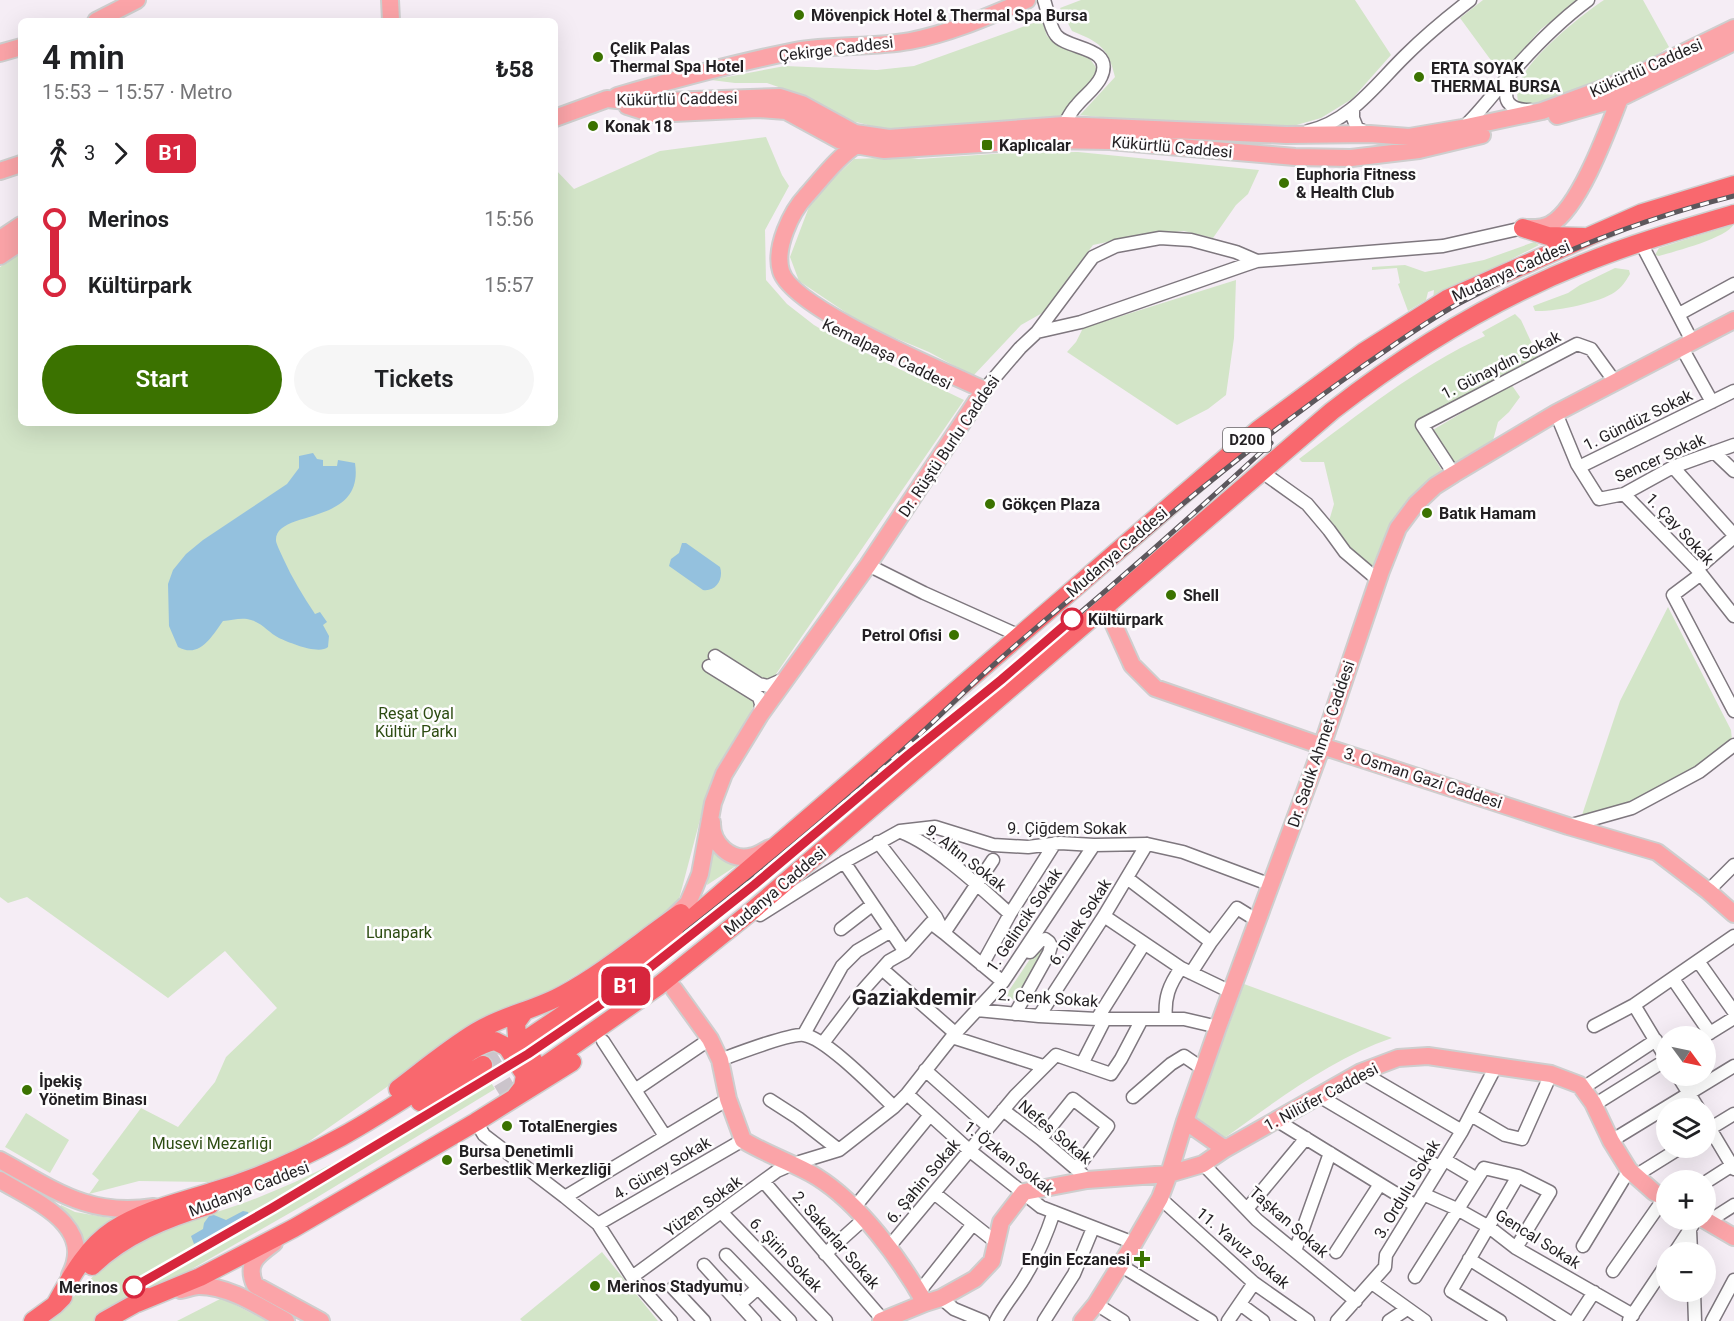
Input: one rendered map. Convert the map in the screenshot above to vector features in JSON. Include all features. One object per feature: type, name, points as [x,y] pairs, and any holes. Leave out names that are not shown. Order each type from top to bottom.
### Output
[{"type":"highway","name":"Mudanya Caddesi","points":[[530,1036],[591,996],[683,926],[1258,430],[1365,351],[1447,299],[1642,213],[1734,185]]},
{"type":"highway","name":"Mudanya Caddesi","points":[[552,1068],[753,910],[1332,411],[1378,376],[1422,346],[1546,279],[1641,243],[1734,214]]},
{"type":"highway","points":[[1524,228],[1548,236],[1589,237]]},
{"type":"highway","points":[[137,1303],[200,1277],[294,1228],[476,1122],[508,1095],[603,1041],[674,989],[726,946],[852,825]]},
{"type":"highway","points":[[298,1159],[351,1125],[476,1031],[505,1017],[546,1003],[584,982],[778,844]]},
{"type":"highway","points":[[524,1012],[516,1023],[517,1036],[540,1071],[552,1068]]},
{"type":"highway","points":[[33,1321],[55,1305],[87,1253],[112,1231],[137,1216],[161,1206],[256,1178],[298,1159],[342,1137],[386,1110],[487,1042],[495,1041],[507,1047],[525,1075],[523,1087],[104,1321]]},
{"type":"highway","name":"Mudanya Caddesi","points":[[55,1305],[107,1251],[141,1231],[189,1211],[242,1195],[313,1165],[483,1065]]},
{"type":"main road","points":[[102,18],[137,0]]},
{"type":"main road","points":[[390,0],[391,18]]},
{"type":"main road","name":"Çekirge Caddesi","points":[[558,110],[695,74],[798,51],[908,41],[933,36],[966,26],[1027,0]]},
{"type":"main road","name":"Kükürtlü Caddesi","points":[[843,136],[855,133],[889,138],[1064,125],[1286,135],[1409,137],[1542,111],[1629,79],[1734,28]]},
{"type":"main road","name":"Kükürtlü Caddesi","points":[[607,99],[652,114],[758,109],[786,111],[843,136],[884,150],[1046,140],[1110,141],[1295,157],[1351,158],[1419,150],[1520,126],[1620,98],[1734,42]]},
{"type":"main road","points":[[0,53],[18,48]]},
{"type":"main road","points":[[1524,228],[1539,228],[1552,224],[1566,211],[1596,156],[1620,98]]},
{"type":"main road","name":"Çekirge Caddesi","points":[[558,117],[607,99]]},
{"type":"main road","name":"Kemalpaşa Caddesi","points":[[872,137],[843,136],[829,156],[789,199],[773,235],[771,270],[777,285],[820,322],[981,394]]},
{"type":"main road","points":[[0,171],[18,165]]},
{"type":"main road","points":[[0,239],[18,227]]},
{"type":"main road","points":[[0,256],[18,244]]},
{"type":"main road","name":"Dr. Sadık Ahmet Caddesi","points":[[1082,1321],[1096,1304],[1160,1198],[1203,1069],[1322,746],[1398,528],[1416,504],[1435,486],[1454,474],[1556,413],[1734,320]]},
{"type":"main road","name":"Dr. Rüştü Burlu Caddesi","points":[[713,803],[724,774],[760,716],[868,565],[981,394]]},
{"type":"main road","name":"3. Osman Gazi Caddesi","points":[[1105,605],[1132,666],[1155,688],[1322,746],[1568,826],[1657,852],[1734,914]]},
{"type":"main road","points":[[713,803],[712,832],[717,843],[725,850],[737,857],[752,857],[778,844]]},
{"type":"main road","points":[[667,923],[688,903],[700,874],[713,803]]},
{"type":"main road","points":[[674,989],[710,1039],[720,1060],[728,1099],[743,1140],[819,1179],[859,1214],[928,1298]]},
{"type":"main road","name":"1. Nilüfer Caddesi","points":[[1023,1192],[1082,1174],[1104,1179],[1169,1174],[1203,1164],[1225,1149],[1361,1072],[1398,1058],[1428,1056],[1551,1074],[1572,1081],[1583,1088]]},
{"type":"main road","points":[[1583,1088],[1611,1141],[1632,1173],[1656,1193]]},
{"type":"main road","points":[[1185,1121],[1225,1149]]},
{"type":"main road","points":[[0,1160],[66,1196],[90,1205],[113,1210],[161,1206]]},
{"type":"main road","points":[[0,1180],[52,1212],[64,1221],[72,1233],[76,1250],[74,1268],[55,1305]]},
{"type":"main road","points":[[882,1320],[975,1279],[992,1261],[1001,1222],[1023,1192]]},
{"type":"main road","points":[[294,1228],[260,1254],[251,1266],[251,1276],[255,1285],[321,1321]]},
{"type":"main road","points":[[1716,1230],[1734,1237]]},
{"type":"main road","points":[[137,1303],[198,1286],[218,1289],[244,1299],[286,1321]]},
{"type":"street","points":[[1286,135],[1322,128],[1353,108],[1406,54],[1470,0]]},
{"type":"street","points":[[1462,128],[1477,114],[1514,70],[1588,0]]},
{"type":"street","points":[[1045,3],[1055,35],[1092,51],[1100,58],[1104,68],[1100,78],[1074,107],[1064,125]]},
{"type":"street","points":[[1514,70],[1506,88],[1506,98],[1509,104],[1520,110],[1542,111]]},
{"type":"street","points":[[1353,108],[1353,118],[1357,128],[1370,135]]},
{"type":"street","points":[[1037,332],[1081,322],[1257,261],[1443,246],[1524,228]]},
{"type":"street","name":"Dr. Rüştü Burlu Caddesi","points":[[981,394],[1020,348],[1037,332],[1093,257],[1116,246],[1160,238],[1191,240],[1236,252],[1257,261]]},
{"type":"street","name":"1. Gündüz Sokak","points":[[1641,243],[1679,314],[1687,346],[1712,402]]},
{"type":"street","points":[[1679,314],[1734,284]]},
{"type":"street","name":"1. Günaydın Sokak","points":[[1454,474],[1422,425],[1577,344],[1591,349],[1615,382]]},
{"type":"street","name":"1. Gündüz Sokak","points":[[1579,467],[1734,391]]},
{"type":"street","points":[[1556,413],[1579,467]]},
{"type":"street","name":"Sencer Sokak","points":[[1579,467],[1599,499],[1624,494],[1673,467],[1734,446]]},
{"type":"street","points":[[1714,452],[1734,471]]},
{"type":"street","points":[[1673,467],[1734,536],[1673,595],[1734,711]]},
{"type":"street","points":[[1262,472],[1277,485],[1307,504],[1345,552],[1378,580]]},
{"type":"street","name":"1. Çay Sokak","points":[[1624,494],[1699,572],[1734,616]]},
{"type":"street","points":[[868,565],[1020,636]]},
{"type":"street","points":[[760,716],[759,697],[712,661],[759,684],[768,686],[778,684],[788,677]]},
{"type":"street","points":[[1568,826],[1632,808],[1699,772],[1734,745]]},
{"type":"street","name":"9. Çiğdem Sokak","points":[[760,915],[878,842],[900,831],[935,827],[993,845],[1028,847],[1055,843],[1147,844],[1183,852],[1271,885]]},
{"type":"street","name":"9. Altın Sokak","points":[[900,831],[915,838],[978,885],[1011,914]]},
{"type":"street","points":[[878,842],[936,917],[944,933]]},
{"type":"street","name":"9. Altın Sokak","points":[[982,965],[1055,843]]},
{"type":"street","name":"6. Dilek Sokak","points":[[1039,1016],[1104,916],[1147,844]]},
{"type":"street","name":"1. Gelincik Sokak","points":[[977,1010],[1003,982],[1094,845]]},
{"type":"street","points":[[944,933],[993,860]]},
{"type":"street","points":[[844,862],[905,952]]},
{"type":"street","points":[[1708,891],[1734,865]]},
{"type":"street","points":[[1127,878],[1211,942]]},
{"type":"street","points":[[841,929],[872,905]]},
{"type":"street","points":[[1166,1019],[1164,1001],[1171,981],[1186,970],[1237,909],[1258,921]]},
{"type":"street","points":[[1104,916],[1186,970],[1231,992]]},
{"type":"street","points":[[823,1043],[864,989],[889,961],[905,952],[931,923],[1003,982]]},
{"type":"street","points":[[804,1034],[842,966],[857,951],[891,932]]},
{"type":"street","points":[[991,1011],[1033,947],[1045,939],[1051,946],[1049,952],[1015,1014]]},
{"type":"street","points":[[1594,1026],[1634,1005],[1730,940],[1734,954]]},
{"type":"street","points":[[1142,1019],[1111,1074],[1082,1064],[1101,1019],[1144,944]]},
{"type":"street","points":[[1698,961],[1734,1012]]},
{"type":"street","points":[[882,969],[953,1035],[1043,1066]]},
{"type":"street","points":[[1673,979],[1702,1026]]},
{"type":"street","points":[[1583,1088],[1656,1040],[1634,1005]]},
{"type":"street","name":"2. Cenk Sokak","points":[[793,1164],[839,1150],[894,1107],[907,1094],[953,1035],[977,1010],[1101,1019],[1184,1019],[1218,1027]]},
{"type":"street","points":[[1716,1029],[1734,1018]]},
{"type":"street","points":[[720,1060],[761,1045],[804,1034],[823,1043],[894,1107]]},
{"type":"street","points":[[635,1090],[710,1039]]},
{"type":"street","points":[[603,1041],[665,1136]]},
{"type":"street","name":"6. Şahin Sokak","points":[[888,1248],[1003,1110],[1043,1066],[1056,1055],[1082,1064]]},
{"type":"street","points":[[1133,1097],[1171,1064],[1184,1056],[1203,1069]]},
{"type":"street","points":[[1594,1105],[1656,1065]]},
{"type":"street","name":"3. Ordulu Sokak","points":[[1337,1321],[1385,1267],[1386,1255],[1462,1131],[1496,1066]]},
{"type":"street","points":[[1611,1141],[1734,1066]]},
{"type":"street","points":[[925,1070],[989,1127]]},
{"type":"street","points":[[1361,1072],[1462,1131]]},
{"type":"street","points":[[1471,1115],[1505,1135],[1522,1139],[1551,1074]]},
{"type":"street","points":[[1684,1086],[1692,1098]]},
{"type":"street","name":"1. Özkan Sokak","points":[[907,1094],[969,1150],[1041,1207],[1134,1243]]},
{"type":"street","points":[[1319,1096],[1442,1164],[1477,1179]]},
{"type":"street","points":[[565,1197],[728,1099]]},
{"type":"street","points":[[1041,1139],[1073,1099],[1107,1126],[1082,1174]]},
{"type":"street","points":[[770,1100],[798,1118],[839,1150]]},
{"type":"street","name":"Nefes Sokak","points":[[1003,1110],[1082,1174]]},
{"type":"street","points":[[1716,1123],[1734,1114]]},
{"type":"street","points":[[825,1254],[859,1214],[930,1115]]},
{"type":"street","points":[[1276,1120],[1416,1206]]},
{"type":"street","points":[[476,1122],[484,1135],[598,1224],[632,1277],[671,1321]]},
{"type":"street","points":[[1247,1209],[1306,1138]]},
{"type":"street","name":"4. Güney Sokak","points":[[598,1224],[743,1140]]},
{"type":"street","points":[[1716,1140],[1733,1166],[1716,1176]]},
{"type":"street","points":[[1295,1251],[1330,1153]]},
{"type":"street","points":[[1583,1246],[1632,1173],[1661,1158]]},
{"type":"street","name":"Yüzen Sokak","points":[[632,1277],[777,1171],[793,1164]]},
{"type":"street","name":"Taşkan Sokak","points":[[1203,1164],[1247,1209],[1356,1301]]},
{"type":"street","points":[[1415,1277],[1484,1168],[1518,1176],[1550,1192],[1516,1248]]},
{"type":"street","points":[[1500,1321],[1451,1291],[1518,1176]]},
{"type":"street","name":"2. Sakarlar Sokak","points":[[764,1182],[882,1320]]},
{"type":"street","points":[[1336,1252],[1380,1184]]},
{"type":"street","points":[[933,1193],[997,1243]]},
{"type":"street","name":"Gencal Sokak","points":[[1423,1194],[1489,1227],[1516,1248],[1594,1292],[1631,1318]]},
{"type":"street","name":"11. Yavuz Sokak","points":[[1160,1198],[1254,1283],[1308,1321]]},
{"type":"street","points":[[1716,1215],[1734,1205]]},
{"type":"street","points":[[1613,1271],[1656,1211]]},
{"type":"street","points":[[996,1321],[1043,1244],[1054,1212]]},
{"type":"street","name":"6. Şirin Sokak","points":[[722,1213],[826,1321]]},
{"type":"street","points":[[973,1224],[928,1298],[983,1321]]},
{"type":"street","points":[[1044,1321],[1074,1274],[1093,1228]]},
{"type":"street","points":[[1684,1242],[1694,1230]]},
{"type":"street","points":[[726,1255],[790,1321]]},
{"type":"street","points":[[1469,1259],[1568,1321]]},
{"type":"street","points":[[704,1265],[755,1321]]},
{"type":"street","points":[[1120,1265],[1211,1321]]},
{"type":"street","points":[[1631,1318],[1656,1280]]},
{"type":"street","points":[[1712,1321],[1734,1280]]},
{"type":"street","points":[[1228,1321],[1254,1283]]},
{"type":"street","points":[[1372,1283],[1425,1321]]},
{"type":"street","points":[[674,1288],[704,1321]]},
{"type":"street","points":[[740,1304],[758,1288]]},
{"type":"street","points":[[1575,1321],[1594,1292]]},
{"type":"street","points":[[1694,1302],[1695,1321]]},
{"type":"street","points":[[1096,1304],[1123,1321]]},
{"type":"street","points":[[1240,1304],[1263,1321]]},
{"type":"street","points":[[1389,1321],[1407,1309]]},
{"type":"green space","points":[[1081,0],[1355,0],[1391,55],[1352,99],[1321,118],[1286,128],[1140,121],[1080,115],[1115,77],[1105,52],[1096,42],[1072,31],[1060,8]]},
{"type":"green space","points":[[1483,0],[1580,0],[1541,29],[1501,74],[1460,18]]},
{"type":"green space","points":[[1604,0],[1643,0],[1669,47],[1636,68],[1586,92],[1530,106],[1519,103],[1517,92],[1520,81],[1535,60],[1570,26]]},
{"type":"green space","points":[[1042,20],[1047,36],[1088,57],[1097,70],[1093,79],[1076,97],[1062,119],[884,129],[848,120],[810,98],[767,83],[711,80],[785,66],[877,70],[914,66]]},
{"type":"green space","name":"Reşat Oyal Kültür Parkı","points":[[766,137],[789,186],[765,230],[766,280],[787,304],[814,325],[841,341],[964,400],[752,709],[706,797],[678,903],[607,956],[546,993],[481,1021],[294,1152],[262,1168],[208,1182],[139,1181],[89,1194],[99,1180],[92,1174],[141,1108],[178,1127],[215,1082],[226,1057],[277,1008],[225,951],[168,998],[27,897],[8,903],[0,897],[0,267],[18,255],[18,426],[558,426],[558,172],[574,189],[660,151]]},
{"type":"green space","points":[[1078,152],[1259,170],[1248,194],[1236,205],[1213,238],[1184,231],[1136,236],[1093,245],[1044,312],[1021,325],[973,376],[929,352],[866,326],[799,281],[790,257],[812,199],[854,159],[904,157],[919,159],[1007,153]]},
{"type":"green space","points":[[1734,224],[1712,239],[1659,256],[1655,255],[1659,248]]},
{"type":"green space","points":[[1534,242],[1539,245],[1433,299],[1434,290],[1428,292],[1426,300],[1408,311],[1398,284],[1400,283],[1397,268],[1372,270],[1372,267],[1405,265],[1425,272],[1484,260]]},
{"type":"green space","points":[[1615,268],[1629,270],[1630,274],[1615,292],[1608,296],[1576,306],[1535,311],[1533,306],[1568,293]]},
{"type":"green space","points":[[1236,280],[1234,338],[1226,395],[1208,409],[1177,425],[1067,352],[1076,342],[1083,328]]},
{"type":"green space","points":[[1515,314],[1521,320],[1539,359],[1429,419],[1426,436],[1428,447],[1443,472],[1382,561],[1372,570],[1349,548],[1329,521],[1334,504],[1324,462],[1302,462],[1299,459],[1366,408],[1412,377],[1485,336],[1482,332]]},
{"type":"green space","points":[[1511,384],[1520,397],[1498,422],[1492,444],[1454,465],[1431,431]]},
{"type":"green space","points":[[1668,607],[1731,730],[1732,740],[1727,747],[1694,772],[1628,805],[1580,821],[1620,701]]},
{"type":"green space","points":[[711,846],[736,866],[707,885]]},
{"type":"green space","points":[[1044,942],[1048,949],[1017,997],[1014,1000],[1007,996],[1038,947]]},
{"type":"green space","points":[[1244,984],[1392,1038],[1325,1069],[1223,1139],[1193,1123]]},
{"type":"green space","points":[[485,1073],[495,1089],[316,1198],[101,1321],[49,1321],[105,1265],[136,1242],[172,1226],[250,1201],[320,1170],[392,1130]]},
{"type":"green space","points":[[26,1113],[69,1140],[50,1173],[5,1147]]},
{"type":"green space","points":[[61,1205],[75,1212],[116,1219],[80,1264],[59,1208]]},
{"type":"green space","name":"Merinos Stadyumu","points":[[602,1252],[658,1321],[522,1321],[520,1319]]},
{"type":"green space","points":[[222,1298],[267,1321],[177,1321]]},
{"type":"water","points":[[313,453],[317,459],[323,460],[323,466],[337,466],[338,460],[355,463],[354,484],[347,498],[334,508],[289,524],[279,531],[276,541],[290,573],[306,600],[315,614],[320,612],[327,622],[323,625],[329,636],[328,647],[318,650],[297,645],[272,634],[255,621],[241,619],[223,621],[210,639],[199,648],[186,650],[178,647],[169,626],[168,584],[173,570],[186,554],[203,540],[287,484],[299,468],[299,456]]},
{"type":"water","points":[[682,543],[686,543],[720,567],[720,580],[715,587],[703,590],[669,566],[671,559],[679,553]]},
{"type":"water","points":[[243,1211],[248,1212],[249,1220],[229,1229],[224,1240],[217,1242],[206,1238],[194,1244],[191,1236],[203,1229],[209,1216],[214,1215],[226,1220]]},
{"type":"tunnel","points":[[483,1065],[521,1042]]},
{"type":"tunnel","points":[[499,1094],[533,1073]]},
{"type":"railway","points":[[685,933],[769,866],[915,739],[1006,654],[1214,478],[1363,366],[1456,305],[1557,256],[1662,217],[1734,196]]},
{"type":"railway","points":[[914,750],[1096,600],[1271,443]]},
{"type":"metro line","name":"B1","points":[[134,1287],[272,1208],[528,1054],[619,992],[754,885],[1072,619]]},
{"type":"place","name":"Mövenpick Hotel & Thermal Spa Bursa","points":[[799,15]]},
{"type":"place","name":"Çelik Palas Thermal Spa Hotel","points":[[598,57]]},
{"type":"place","name":"ERTA SOYAK THERMAL BURSA","points":[[1419,77]]},
{"type":"place","name":"Konak 18","points":[[593,126]]},
{"type":"place","name":"Kaplıcalar","points":[[987,145]]},
{"type":"place","name":"Euphoria Fitness & Health Club","points":[[1284,183]]},
{"type":"place","name":"Gökçen Plaza","points":[[990,504]]},
{"type":"place","name":"Batık Hamam","points":[[1427,513]]},
{"type":"place","name":"Shell","points":[[1171,595]]},
{"type":"place","name":"Kültürpark","points":[[1072,619]]},
{"type":"place","name":"Petrol Ofisi","points":[[954,635]]},
{"type":"place","name":"İpekiş Yönetim Binası","points":[[27,1090]]},
{"type":"place","name":"TotalEnergies","points":[[507,1126]]},
{"type":"place","name":"Bursa Denetimli Serbestlik Merkezliği","points":[[447,1160]]},
{"type":"place","name":"Engin Eczanesi","points":[[1142,1259]]},
{"type":"place","name":"Merinos Stadyumu","points":[[595,1286]]},
{"type":"place","name":"Merinos","points":[[134,1287]]},
{"type":"district","name":"Gaziakdemir","points":[[914,997]]},
{"type":"park label","name":"Lunapark","points":[[399,932]]},
{"type":"park label","name":"Musevi Mezarlığı","points":[[212,1143]]}]
